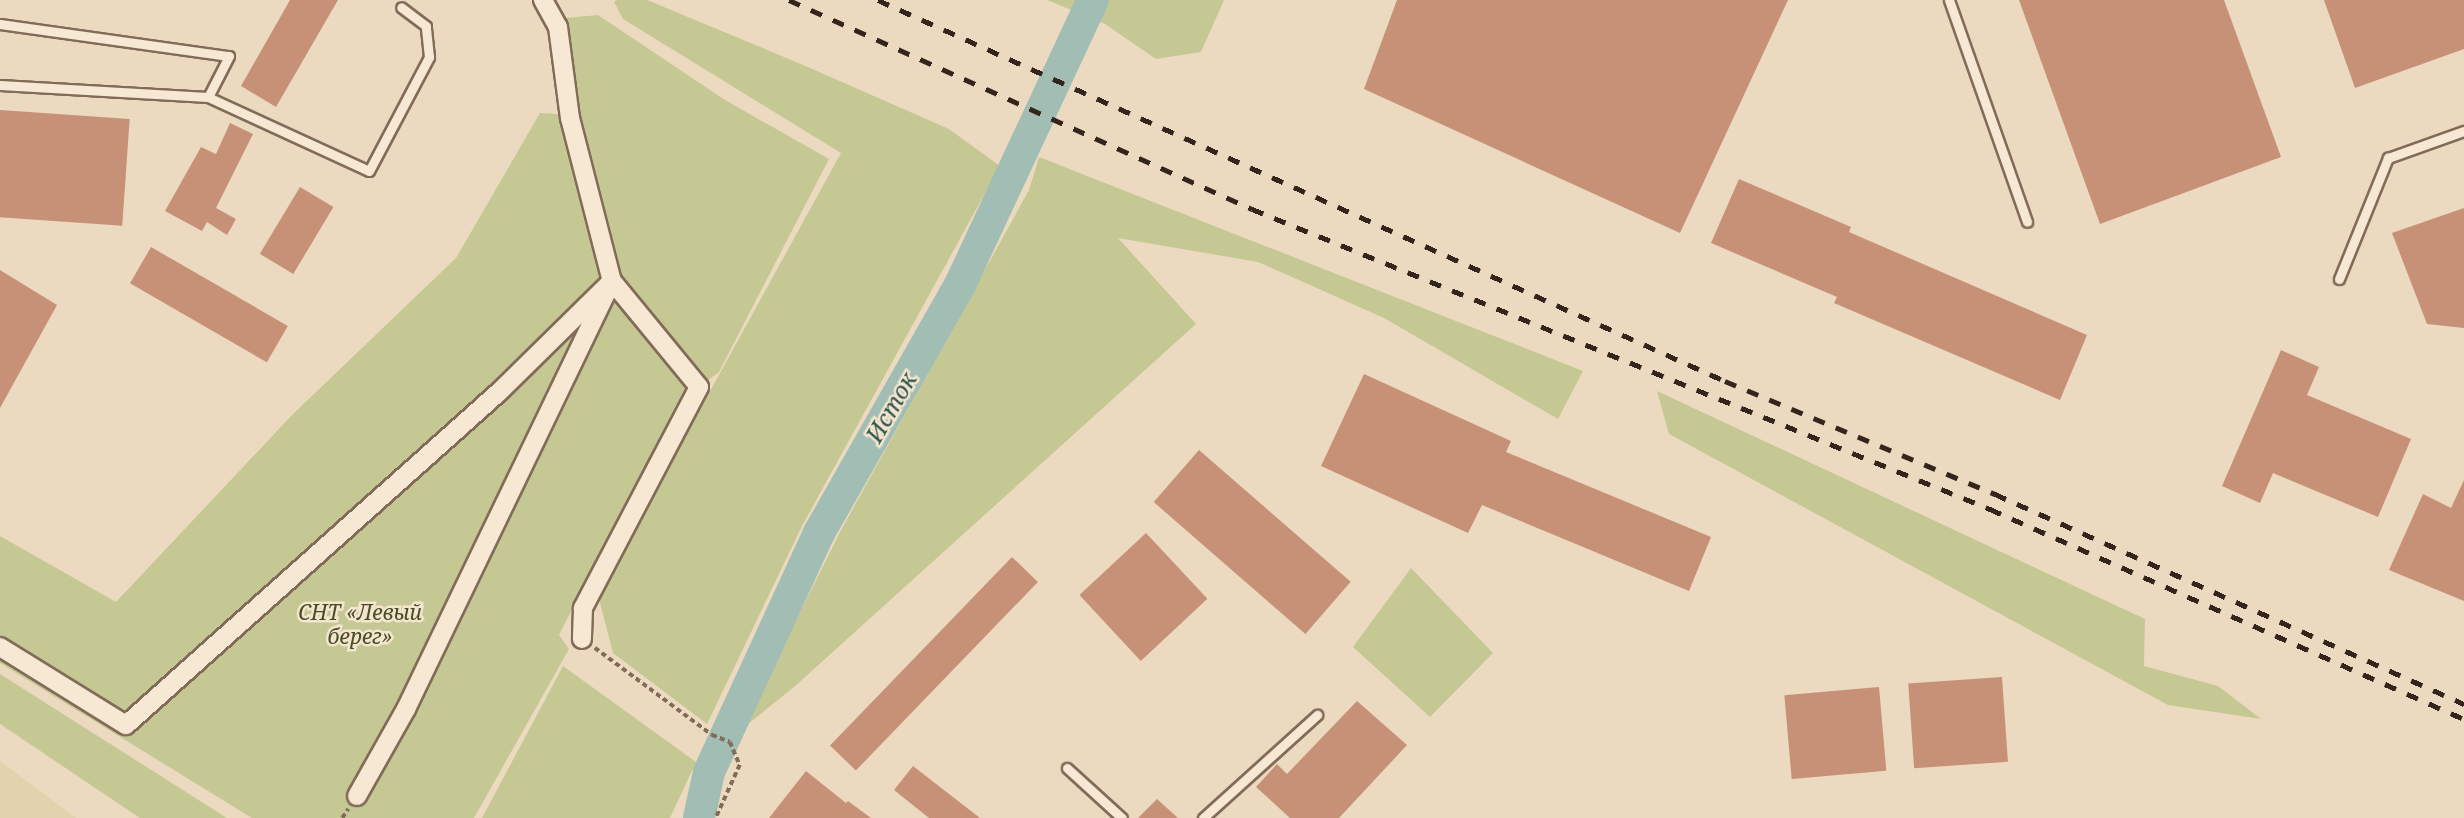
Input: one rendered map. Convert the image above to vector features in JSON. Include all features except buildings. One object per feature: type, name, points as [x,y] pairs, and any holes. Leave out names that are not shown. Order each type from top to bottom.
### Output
[{"type":"street","points":[[543,0],[558,27],[570,118],[612,281],[699,387],[583,608],[582,639]]},
{"type":"street","points":[[0,647],[126,725],[499,392],[612,281]]},
{"type":"street","points":[[358,796],[406,709],[612,281]]},
{"type":"lane","points":[[1949,0],[2026,222]]},
{"type":"lane","points":[[0,85],[208,97],[369,171],[429,57],[426,26],[401,7]]},
{"type":"lane","points":[[0,24],[229,56],[208,97]]},
{"type":"lane","points":[[2339,279],[2388,158],[2464,131]]},
{"type":"lane","points":[[1203,818],[1317,715]]},
{"type":"lane","points":[[1067,768],[1122,818]]},
{"type":"path","points":[[582,639],[712,735],[730,742],[740,765],[716,818]]},
{"type":"shaded area","points":[[0,761],[76,818],[0,818]]},
{"type":"green space","points":[[647,0],[801,64],[949,129],[1000,166],[802,526],[707,724],[613,653],[598,595],[841,153],[623,19],[614,2]]},
{"type":"green space","points":[[1047,0],[1224,0],[1201,52],[1156,59],[1105,24]]},
{"type":"green space","name":"СНТ «Левый берег»","points":[[598,15],[725,100],[829,159],[719,372],[699,387],[682,394],[559,635],[569,649],[474,818],[252,818],[0,663],[0,536],[116,602],[292,415],[456,258],[540,113],[576,115],[566,18]]},
{"type":"green space","points":[[1039,157],[1583,371],[1558,419],[1384,318],[1258,262],[1118,238],[1196,324],[794,687],[742,729],[840,532],[1029,190]]},
{"type":"green space","points":[[1657,391],[2145,619],[2144,666],[2218,686],[2261,719],[2168,705],[1669,434]]},
{"type":"green space","points":[[1411,568],[1493,653],[1430,717],[1353,647]]},
{"type":"green space","points":[[563,666],[696,762],[670,818],[482,818]]},
{"type":"green space","points":[[0,674],[227,818],[140,818],[0,724]]},
{"type":"waterway","name":"Исток","points":[[699,818],[709,772],[819,533],[959,287],[1093,0]]},
{"type":"railway","points":[[789,0],[1252,209],[1990,509],[2464,719]]},
{"type":"railway","points":[[878,0],[1725,381],[1995,494],[2464,704]]}]
